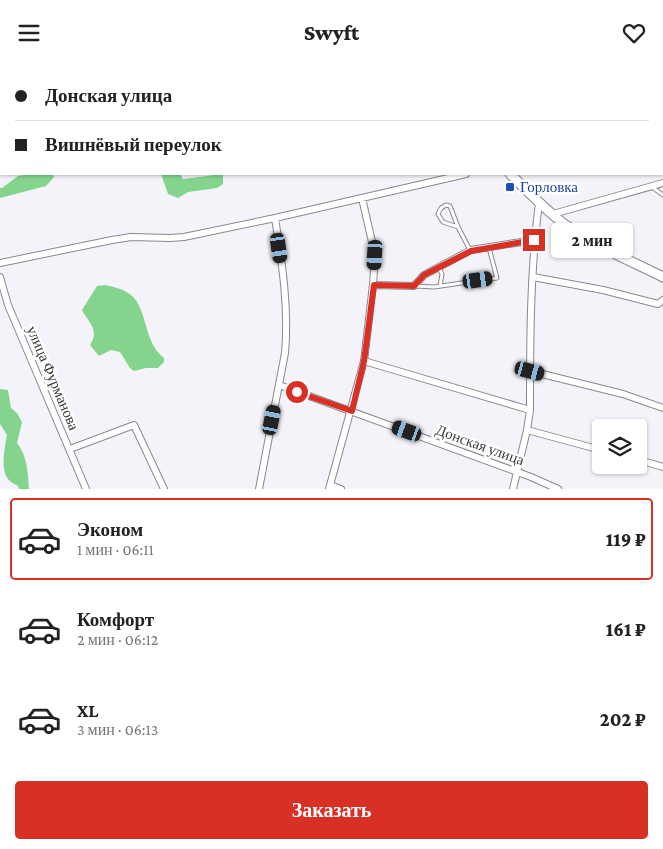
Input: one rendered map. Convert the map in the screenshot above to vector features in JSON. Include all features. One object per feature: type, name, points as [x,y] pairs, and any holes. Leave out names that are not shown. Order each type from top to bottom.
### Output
[{"type":"street","points":[[0,263],[131,237],[184,237],[462,175]]},
{"type":"street","points":[[511,175],[539,203],[591,241],[663,277]]},
{"type":"street","points":[[553,214],[663,183]]},
{"type":"street","points":[[342,489],[329,487],[352,411],[364,361],[374,285],[375,255],[362,198]]},
{"type":"street","points":[[513,489],[530,410],[534,240],[539,203]]},
{"type":"street","points":[[259,489],[279,385],[287,331],[284,279],[275,218]]},
{"type":"street","points":[[374,285],[414,286],[424,275],[471,251],[534,240]]},
{"type":"street","name":"улица Фурманова","points":[[0,277],[8,305],[86,489]]},
{"type":"street","points":[[533,277],[603,290],[658,304],[663,300]]},
{"type":"street","points":[[0,308],[8,305]]},
{"type":"street","points":[[364,361],[530,410]]},
{"type":"street","points":[[530,371],[623,394],[663,408]]},
{"type":"street","name":"Донская улица","points":[[279,385],[517,472],[558,489]]},
{"type":"street","points":[[70,449],[134,425],[164,489]]},
{"type":"street","points":[[527,429],[592,447]]},
{"type":"street","points":[[647,462],[663,467]]},
{"type":"lane","points":[[652,187],[663,195]]},
{"type":"lane","points":[[458,227],[443,223],[438,215],[440,208],[446,205],[450,206],[458,227],[471,251]]},
{"type":"lane","points":[[414,286],[440,286],[497,278],[489,248]]},
{"type":"lane","points":[[439,267],[442,274],[440,286]]},
{"type":"green space","points":[[53,175],[54,177],[46,186],[0,198],[0,188],[18,176]]},
{"type":"green space","points":[[161,175],[181,175],[183,179],[223,175],[223,184],[217,188],[188,192],[178,198],[168,194]]},
{"type":"green space","points":[[105,285],[125,291],[136,301],[152,343],[164,358],[164,362],[158,368],[134,371],[120,352],[111,350],[99,356],[90,345],[94,335],[93,330],[82,310],[97,286]]},
{"type":"green space","points":[[0,389],[8,390],[11,408],[17,413],[22,422],[17,443],[25,459],[29,489],[19,489],[18,486],[9,480],[4,469],[7,435],[0,424]]},
{"type":"place","name":"Горловка","points":[[510,187]]},
{"type":"route","points":[[297,392],[352,411],[364,361],[374,285],[414,286],[424,275],[471,251],[534,240]]}]
